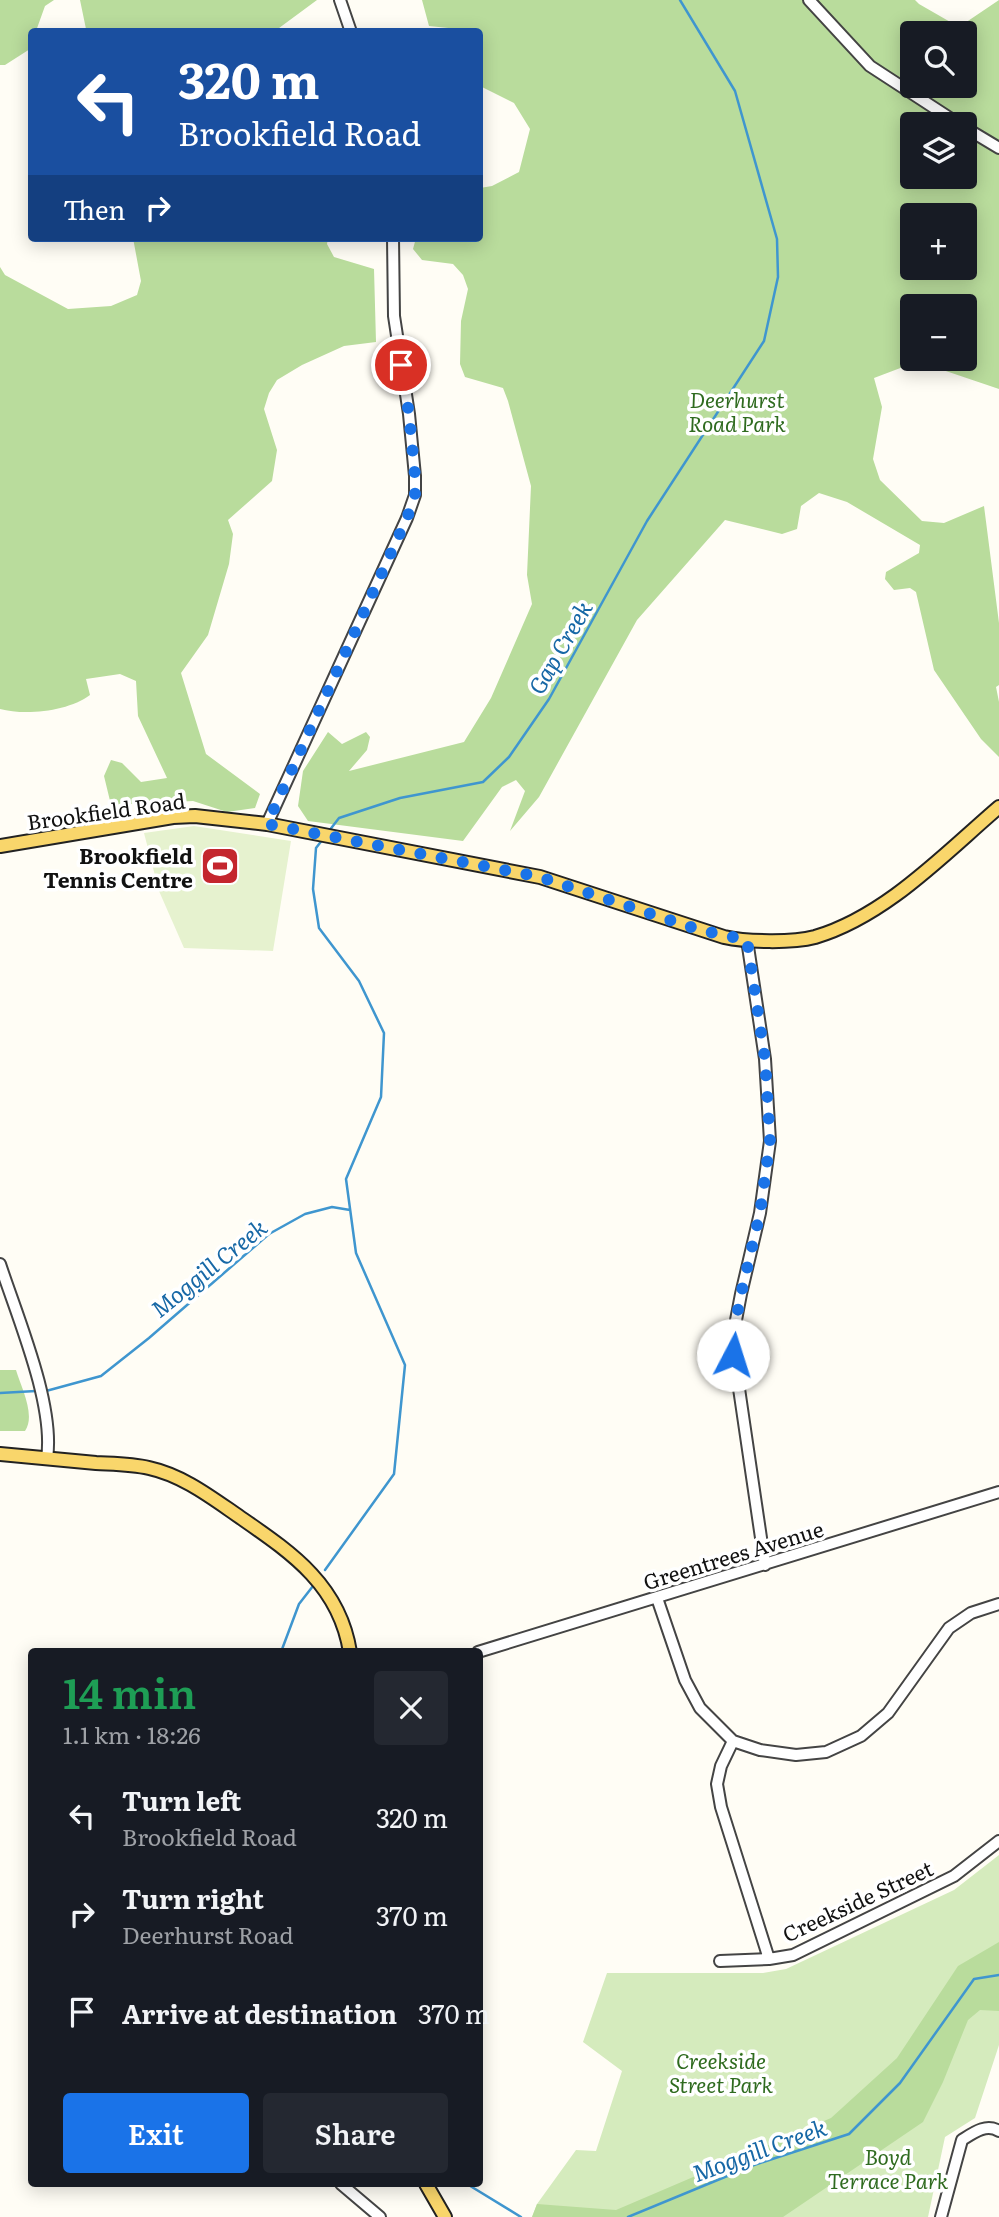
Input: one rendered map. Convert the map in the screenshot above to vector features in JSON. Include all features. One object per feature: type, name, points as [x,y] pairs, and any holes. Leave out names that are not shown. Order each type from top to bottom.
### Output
[{"type":"main road","name":"Brookfield Road","points":[[0,846],[173,817],[195,816],[267,824],[540,877],[700,930],[747,940],[813,937],[855,920],[891,898],[999,807]]},
{"type":"main road","points":[[0,1454],[149,1468],[200,1489],[275,1540],[301,1562],[334,1604],[344,1625],[349,1648]]},
{"type":"main road","points":[[428,2187],[446,2217]]},
{"type":"street","points":[[340,0],[350,28]]},
{"type":"street","points":[[809,0],[870,66],[941,112]]},
{"type":"street","points":[[977,135],[999,148]]},
{"type":"street","points":[[267,824],[407,518],[415,495],[409,414],[394,316],[391,270],[393,242]]},
{"type":"street","points":[[747,940],[765,1059],[770,1141],[760,1213],[732,1341],[765,1565]]},
{"type":"street","points":[[0,1264],[46,1412],[47,1458]]},
{"type":"street","name":"Greentrees Avenue","points":[[483,1650],[999,1492]]},
{"type":"street","points":[[657,1598],[690,1689],[700,1708],[733,1741],[760,1750],[796,1755],[826,1752],[861,1736],[888,1713],[950,1628],[971,1613],[999,1604]]},
{"type":"street","points":[[733,1741],[717,1784],[721,1807],[769,1959]]},
{"type":"street","name":"Creekside Street","points":[[720,1961],[793,1955],[954,1876],[999,1841]]},
{"type":"street","points":[[941,2217],[962,2140],[977,2130],[994,2128],[999,2131]]},
{"type":"street","points":[[345,2187],[380,2217]]},
{"type":"green space","points":[[0,0],[54,0],[45,6],[37,28],[28,28],[28,50],[5,65],[0,65]]},
{"type":"green space","points":[[80,0],[317,0],[279,28],[86,28]]},
{"type":"green space","name":"Deerhurst Road Park","points":[[422,0],[915,0],[949,21],[900,21],[900,98],[977,98],[977,21],[968,21],[999,0],[999,389],[946,371],[977,371],[977,294],[900,294],[900,368],[874,378],[882,407],[873,459],[880,480],[922,521],[944,523],[984,506],[999,623],[999,685],[996,687],[999,702],[999,757],[981,739],[934,670],[916,592],[910,588],[894,590],[885,579],[886,572],[919,553],[920,545],[847,502],[819,493],[801,506],[797,529],[782,534],[725,520],[637,620],[539,797],[510,831],[525,791],[516,780],[502,787],[463,841],[308,821],[298,806],[303,771],[328,732],[342,744],[366,732],[370,737],[367,750],[349,771],[464,742],[491,698],[532,604],[527,575],[531,486],[508,401],[503,388],[465,377],[460,364],[461,321],[468,289],[463,275],[453,264],[422,260],[413,249],[415,242],[483,242],[483,188],[492,186],[519,172],[530,129],[514,103],[483,88],[483,28],[429,26]]},
{"type":"green space","points":[[134,242],[327,242],[334,257],[374,269],[376,342],[344,346],[302,365],[277,380],[269,393],[264,409],[277,450],[272,481],[228,520],[233,534],[229,564],[208,635],[181,673],[206,754],[260,794],[255,808],[227,812],[193,801],[111,805],[104,776],[111,760],[122,763],[141,782],[167,778],[138,716],[136,681],[120,674],[86,679],[90,695],[71,705],[34,712],[0,709],[0,267],[5,275],[68,309],[111,306],[137,295],[141,281]]},
{"type":"green space","name":"Brookfield Tennis Centre","points":[[194,826],[291,841],[273,951],[184,948],[159,891],[144,833]]},
{"type":"green space","points":[[0,1370],[16,1370],[28,1409],[25,1431],[0,1431]]},
{"type":"green space","name":"Creekside Street Park","points":[[999,1855],[999,2045],[975,2118],[945,2137],[928,2217],[532,2217],[537,2204],[576,2150],[596,2151],[622,2071],[583,2042],[607,1973],[763,1973],[786,1969],[954,1890]]},
{"type":"green space","points":[[999,1942],[999,2011],[980,2010],[968,2020],[943,2082],[923,2122],[783,2217],[532,2217],[537,2204],[616,2210],[831,2118],[897,2058],[958,1966]]},
{"type":"waterway","name":"Gap Creek","points":[[329,831],[339,818],[400,798],[483,782],[509,757],[549,699],[647,521],[764,341],[778,277],[777,239],[735,91],[680,0]]},
{"type":"waterway","name":"Gap Creek","points":[[323,839],[316,848],[313,889],[319,928],[359,981],[384,1033],[381,1097],[346,1179],[356,1253],[405,1365],[394,1474],[325,1570]]},
{"type":"waterway","name":"Moggill Creek","points":[[46,1391],[101,1376],[269,1234],[305,1214],[332,1207],[350,1210]]},
{"type":"waterway","name":"Moggill Creek","points":[[0,1393],[36,1391]]},
{"type":"waterway","name":"Moggill Creek","points":[[282,1648],[299,1604],[313,1586]]},
{"type":"waterway","name":"Moggill Creek","points":[[628,2217],[754,2165],[849,2134],[900,2083],[974,1979],[999,1975]]},
{"type":"waterway","name":"Moggill Creek","points":[[472,2187],[521,2217]]},
{"type":"place","name":"Brookfield Tennis Centre","points":[[220,866]]},
{"type":"route","points":[[401,365],[409,414],[415,495],[407,518],[267,824],[540,877],[700,930],[747,940],[765,1059],[770,1141],[760,1213],[732,1341],[733,1355]]},
{"type":"park label","name":"Boyd Terrace Park","points":[[888,2167]]}]
